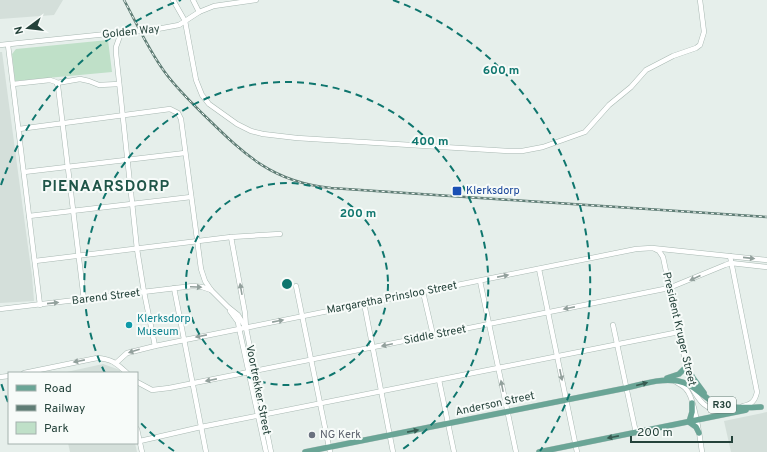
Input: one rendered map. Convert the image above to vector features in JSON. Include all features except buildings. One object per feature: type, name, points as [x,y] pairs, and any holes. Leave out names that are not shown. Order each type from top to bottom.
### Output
[{"type":"main road","points":[[657,380],[679,374],[686,366],[709,400]]},
{"type":"main road","name":"Anderson Street","points":[[305,452],[330,450],[389,435],[626,388],[657,380],[678,381],[690,384]]},
{"type":"main road","name":"R30","points":[[690,384],[709,400],[734,410]]},
{"type":"main road","points":[[692,403],[692,412],[689,422],[699,430],[703,421],[709,418]]},
{"type":"main road","name":"R30","points":[[539,452],[709,418],[734,410],[764,407]]},
{"type":"street","points":[[173,0],[185,21],[196,80],[202,95],[209,104],[219,112],[251,131],[297,138],[508,151],[522,151],[543,147],[585,132],[609,105],[631,87],[646,70],[673,56],[696,48],[700,45],[704,32],[700,0]]},
{"type":"street","points":[[193,0],[199,12]]},
{"type":"street","name":"Golden Way","points":[[0,45],[136,32],[175,26],[199,12],[222,4],[256,0]]},
{"type":"street","points":[[121,33],[116,47],[122,116],[137,249],[155,346]]},
{"type":"street","points":[[8,45],[40,305]]},
{"type":"street","points":[[13,84],[50,80],[57,83],[80,79],[99,85],[119,84]]},
{"type":"street","points":[[57,83],[84,300]]},
{"type":"street","points":[[19,128],[170,110],[178,113],[181,119],[201,269],[205,281],[211,290],[228,308],[238,315],[246,328]]},
{"type":"street","points":[[24,172],[185,153]]},
{"type":"street","points":[[29,216],[191,197]]},
{"type":"street","points":[[35,261],[231,237],[280,234]]},
{"type":"street","name":"Voortrekker Street","points":[[231,237],[245,313],[246,328],[271,452]]},
{"type":"street","name":"Margaretha Prinsloo Street","points":[[116,363],[127,353],[155,346],[539,269],[636,248],[652,248],[767,260]]},
{"type":"street","name":"President Kruger Street","points":[[652,248],[659,251],[663,257],[690,384],[698,398],[708,408],[717,412],[734,410]]},
{"type":"street","points":[[730,256],[757,392],[756,399],[749,404],[734,410]]},
{"type":"street","points":[[731,263],[767,267]]},
{"type":"street","name":"Siddle Street","points":[[138,389],[146,388],[159,390],[193,384],[670,288],[718,267],[731,263]]},
{"type":"street","points":[[539,269],[577,452]]},
{"type":"street","points":[[480,280],[516,452]]},
{"type":"street","name":"Barend Street","points":[[0,309],[193,286],[211,290]]},
{"type":"street","points":[[296,286],[330,450]]},
{"type":"street","points":[[174,288],[206,452]]},
{"type":"street","points":[[423,292],[433,335]]},
{"type":"street","points":[[364,303],[392,452]]},
{"type":"street","name":"Voortrekker Street","points":[[228,308],[238,322],[240,328],[266,452]]},
{"type":"street","points":[[613,325],[636,433]]},
{"type":"street","points":[[140,441],[201,427],[679,332]]},
{"type":"street","points":[[29,372],[97,358],[108,358],[126,372]]},
{"type":"street","points":[[439,380],[454,452]]},
{"type":"street","name":"President Kruger Street","points":[[671,381],[685,387],[689,393],[697,420],[702,452]]},
{"type":"street","points":[[138,383],[146,388]]},
{"type":"street","points":[[138,433],[142,452]]},
{"type":"shaded area","points":[[0,0],[63,0],[54,15],[0,19]]},
{"type":"shaded area","points":[[0,52],[2,52],[32,276],[34,301],[0,303]]},
{"type":"shaded area","points":[[103,364],[120,370],[120,372],[67,372]]},
{"type":"shaded area","points":[[767,412],[767,452],[731,452],[724,421]]},
{"type":"shaded area","points":[[68,444],[135,444],[137,452],[70,452]]},
{"type":"green space","points":[[108,40],[112,72],[15,81],[12,54],[16,49]]},
{"type":"railway","points":[[124,0],[158,63],[184,95],[233,143],[261,164],[292,180],[310,185],[331,188],[767,217]]},
{"type":"place","name":"Klerksdorp","points":[[457,191]]},
{"type":"place","name":"Klerksdorp Museum","points":[[129,325]]},
{"type":"place","name":"NG Kerk","points":[[312,435]]},
{"type":"district","name":"PIENAARSDORP","points":[[106,187]]}]
